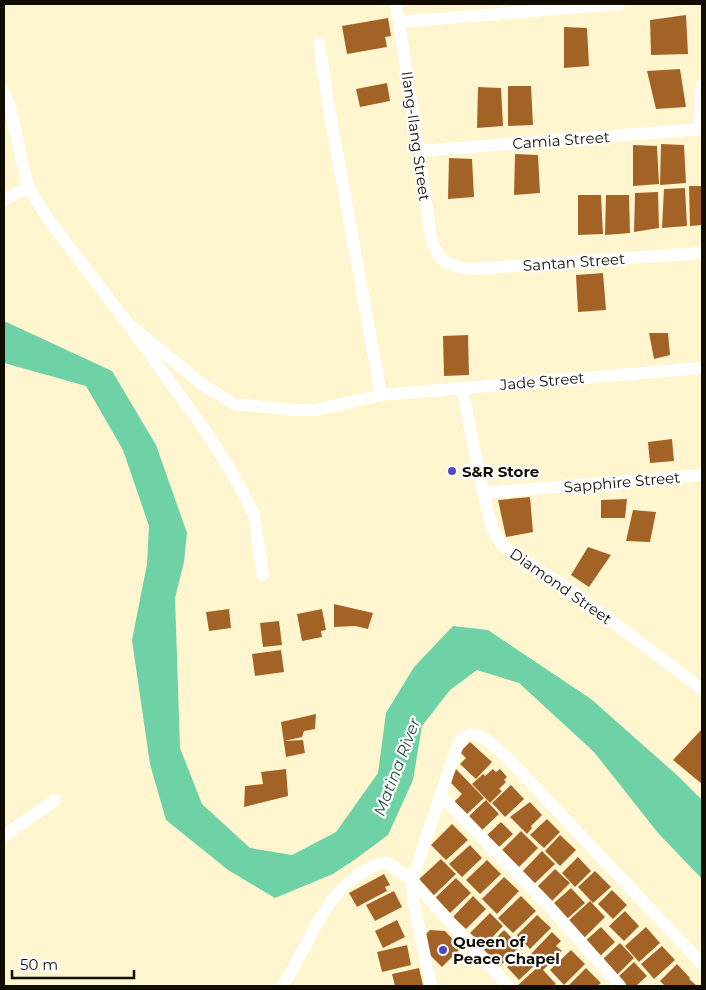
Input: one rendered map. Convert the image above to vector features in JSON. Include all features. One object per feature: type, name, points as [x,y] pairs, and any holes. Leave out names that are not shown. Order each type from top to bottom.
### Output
[{"type":"street","name":"Ilang-Ilang Street","points":[[396,4],[431,238],[435,250],[446,263]]},
{"type":"street","points":[[399,22],[619,4]]},
{"type":"street","points":[[319,43],[328,103],[381,395]]},
{"type":"street","points":[[700,129],[702,86]]},
{"type":"street","points":[[4,92],[30,190],[48,219],[128,324],[209,436],[243,491],[254,514],[262,575]]},
{"type":"street","name":"Camia Street","points":[[419,151],[700,129]]},
{"type":"street","points":[[4,200],[30,190]]},
{"type":"street","name":"Santan Street","points":[[446,263],[456,268],[480,269],[702,253]]},
{"type":"street","name":"Jade Street","points":[[128,324],[203,385],[234,404],[315,410],[381,395],[702,368]]},
{"type":"street","name":"Diamond Street","points":[[462,388],[483,493],[493,530],[500,542],[509,551],[566,587],[702,689]]},
{"type":"street","name":"Sapphire Street","points":[[483,493],[702,475]]},
{"type":"street","points":[[431,986],[413,899],[412,880],[458,744],[466,735],[478,734],[492,744],[514,765],[702,964]]},
{"type":"street","points":[[441,796],[547,904],[620,986]]},
{"type":"street","points":[[4,836],[55,800]]},
{"type":"street","points":[[282,986],[319,919],[338,892],[348,882],[381,863],[387,863],[412,880],[508,986]]},
{"type":"water","name":"Matina River","points":[[4,321],[112,371],[156,445],[187,533],[184,562],[175,598],[180,748],[202,804],[250,848],[292,855],[336,832],[378,773],[386,713],[414,667],[453,626],[488,630],[591,699],[678,776],[702,800],[702,879],[658,833],[594,752],[519,683],[477,670],[450,690],[422,726],[413,780],[388,835],[333,874],[275,898],[228,870],[166,820],[150,764],[132,640],[147,564],[149,526],[123,450],[86,386],[4,363]]},
{"type":"building","points":[[686,15],[688,54],[651,55],[650,20]]},
{"type":"building","points":[[388,18],[391,36],[385,37],[387,47],[347,54],[342,26]]},
{"type":"building","points":[[564,27],[587,28],[589,66],[564,68]]},
{"type":"building","points":[[680,69],[686,107],[656,109],[647,71]]},
{"type":"building","points":[[387,83],[390,101],[360,107],[356,89]]},
{"type":"building","points":[[508,86],[531,86],[533,125],[508,126]]},
{"type":"building","points":[[478,87],[501,88],[503,126],[477,128]]},
{"type":"building","points":[[661,144],[684,145],[686,183],[660,185]]},
{"type":"building","points":[[633,145],[657,146],[659,184],[633,186]]},
{"type":"building","points":[[515,154],[538,155],[540,193],[514,195]]},
{"type":"building","points":[[449,158],[472,159],[474,197],[448,199]]},
{"type":"building","points":[[689,186],[702,186],[702,225],[690,226]]},
{"type":"building","points":[[685,188],[687,226],[662,228],[664,189]]},
{"type":"building","points":[[658,192],[659,228],[634,232],[635,193]]},
{"type":"building","points":[[578,195],[601,195],[603,234],[578,235]]},
{"type":"building","points":[[606,195],[629,195],[630,233],[605,235]]},
{"type":"building","points":[[603,273],[606,310],[578,312],[576,275]]},
{"type":"building","points":[[649,333],[668,333],[670,355],[654,359]]},
{"type":"building","points":[[468,335],[469,375],[444,376],[443,336]]},
{"type":"building","points":[[672,439],[674,461],[650,463],[648,442]]},
{"type":"building","points":[[530,497],[533,532],[506,537],[498,500]]},
{"type":"building","points":[[627,499],[625,518],[601,518],[601,500]]},
{"type":"building","points":[[633,510],[656,512],[650,542],[626,541]]},
{"type":"building","points":[[588,547],[611,555],[589,587],[571,575]]},
{"type":"building","points":[[334,604],[373,613],[368,629],[355,626],[334,627]]},
{"type":"building","points":[[229,609],[231,628],[209,631],[206,612]]},
{"type":"building","points":[[322,609],[326,630],[321,631],[322,637],[302,641],[297,614]]},
{"type":"building","points":[[279,621],[282,645],[263,647],[260,623]]},
{"type":"building","points":[[281,650],[284,672],[255,676],[252,654]]},
{"type":"building","points":[[316,714],[315,729],[304,731],[302,737],[284,741],[303,740],[305,753],[286,757],[281,722]]},
{"type":"building","points":[[702,729],[702,784],[673,760]]},
{"type":"building","points":[[470,742],[492,762],[476,779],[460,764],[466,758],[460,752]]},
{"type":"building","points":[[286,769],[288,796],[244,807],[245,786],[263,784],[261,772]]},
{"type":"building","points":[[456,769],[484,798],[467,814],[454,802],[462,794],[447,779]]},
{"type":"building","points":[[493,769],[496,772],[500,769],[507,777],[504,780],[506,782],[499,789],[502,791],[490,803],[472,784],[483,774],[485,776]]},
{"type":"building","points":[[511,785],[524,799],[505,817],[492,803]]},
{"type":"building","points":[[486,800],[499,814],[478,834],[465,820]]},
{"type":"building","points":[[530,802],[542,815],[531,826],[532,828],[527,834],[510,817]]},
{"type":"building","points":[[547,819],[560,832],[544,848],[530,835]]},
{"type":"building","points":[[501,822],[513,834],[498,848],[486,836]]},
{"type":"building","points":[[452,824],[468,840],[446,860],[431,845]]},
{"type":"building","points":[[521,831],[538,848],[517,869],[500,852]]},
{"type":"building","points":[[560,835],[576,850],[560,866],[545,851]]},
{"type":"building","points":[[470,845],[482,858],[462,877],[449,864]]},
{"type":"building","points":[[542,851],[555,864],[533,885],[521,873]]},
{"type":"building","points":[[578,857],[591,871],[575,887],[562,873]]},
{"type":"building","points":[[441,859],[456,874],[432,897],[417,881]]},
{"type":"building","points":[[487,860],[501,874],[480,894],[466,880]]},
{"type":"building","points":[[555,869],[570,883],[551,902],[536,888]]},
{"type":"building","points":[[595,871],[611,887],[593,903],[578,887]]},
{"type":"building","points":[[384,874],[390,885],[385,887],[387,891],[357,907],[349,893]]},
{"type":"building","points":[[504,877],[519,891],[497,914],[482,899]]},
{"type":"building","points":[[456,878],[471,893],[450,913],[435,898]]},
{"type":"building","points":[[571,888],[585,903],[567,919],[553,904]]},
{"type":"building","points":[[612,890],[627,905],[613,919],[598,904]]},
{"type":"building","points":[[394,891],[402,907],[375,921],[366,905]]},
{"type":"building","points":[[473,896],[486,909],[466,929],[453,917]]},
{"type":"building","points":[[521,896],[536,911],[513,933],[498,918]]},
{"type":"building","points":[[590,901],[605,917],[583,939],[567,922]]},
{"type":"building","points":[[625,911],[639,926],[624,941],[609,926]]},
{"type":"building","points":[[490,913],[503,926],[484,946],[470,933]]},
{"type":"building","points":[[537,915],[551,928],[530,949],[517,935]]},
{"type":"building","points":[[397,920],[405,937],[383,948],[375,931]]},
{"type":"building","points":[[601,927],[615,942],[599,957],[584,942]]},
{"type":"building","points":[[646,927],[660,943],[639,962],[625,946]]},
{"type":"building","name":"Queen of Peace Chapel","points":[[430,930],[445,931],[461,948],[442,967],[427,952],[423,937]]},
{"type":"building","points":[[504,930],[520,946],[500,966],[484,950]]},
{"type":"building","points":[[552,932],[561,941],[556,946],[562,951],[543,970],[556,984],[553,986],[517,986],[539,966],[529,956]]},
{"type":"building","points":[[620,943],[634,958],[617,975],[602,960]]},
{"type":"building","points":[[407,945],[411,965],[382,972],[377,952]]},
{"type":"building","points":[[662,946],[675,960],[654,979],[641,964]]},
{"type":"building","points":[[571,950],[585,964],[564,985],[550,970]]},
{"type":"building","points":[[522,953],[534,966],[519,980],[507,967]]},
{"type":"building","points":[[634,962],[647,976],[636,986],[627,986],[618,977]]},
{"type":"building","points":[[677,964],[697,986],[665,986],[660,981]]},
{"type":"building","points":[[419,968],[423,985],[395,986],[392,974]]},
{"type":"building","points":[[586,968],[601,983],[597,986],[568,986]]},
{"type":"place","name":"S&R Store","points":[[452,471]]},
{"type":"place","name":"Queen of Peace Chapel","points":[[443,950]]}]
